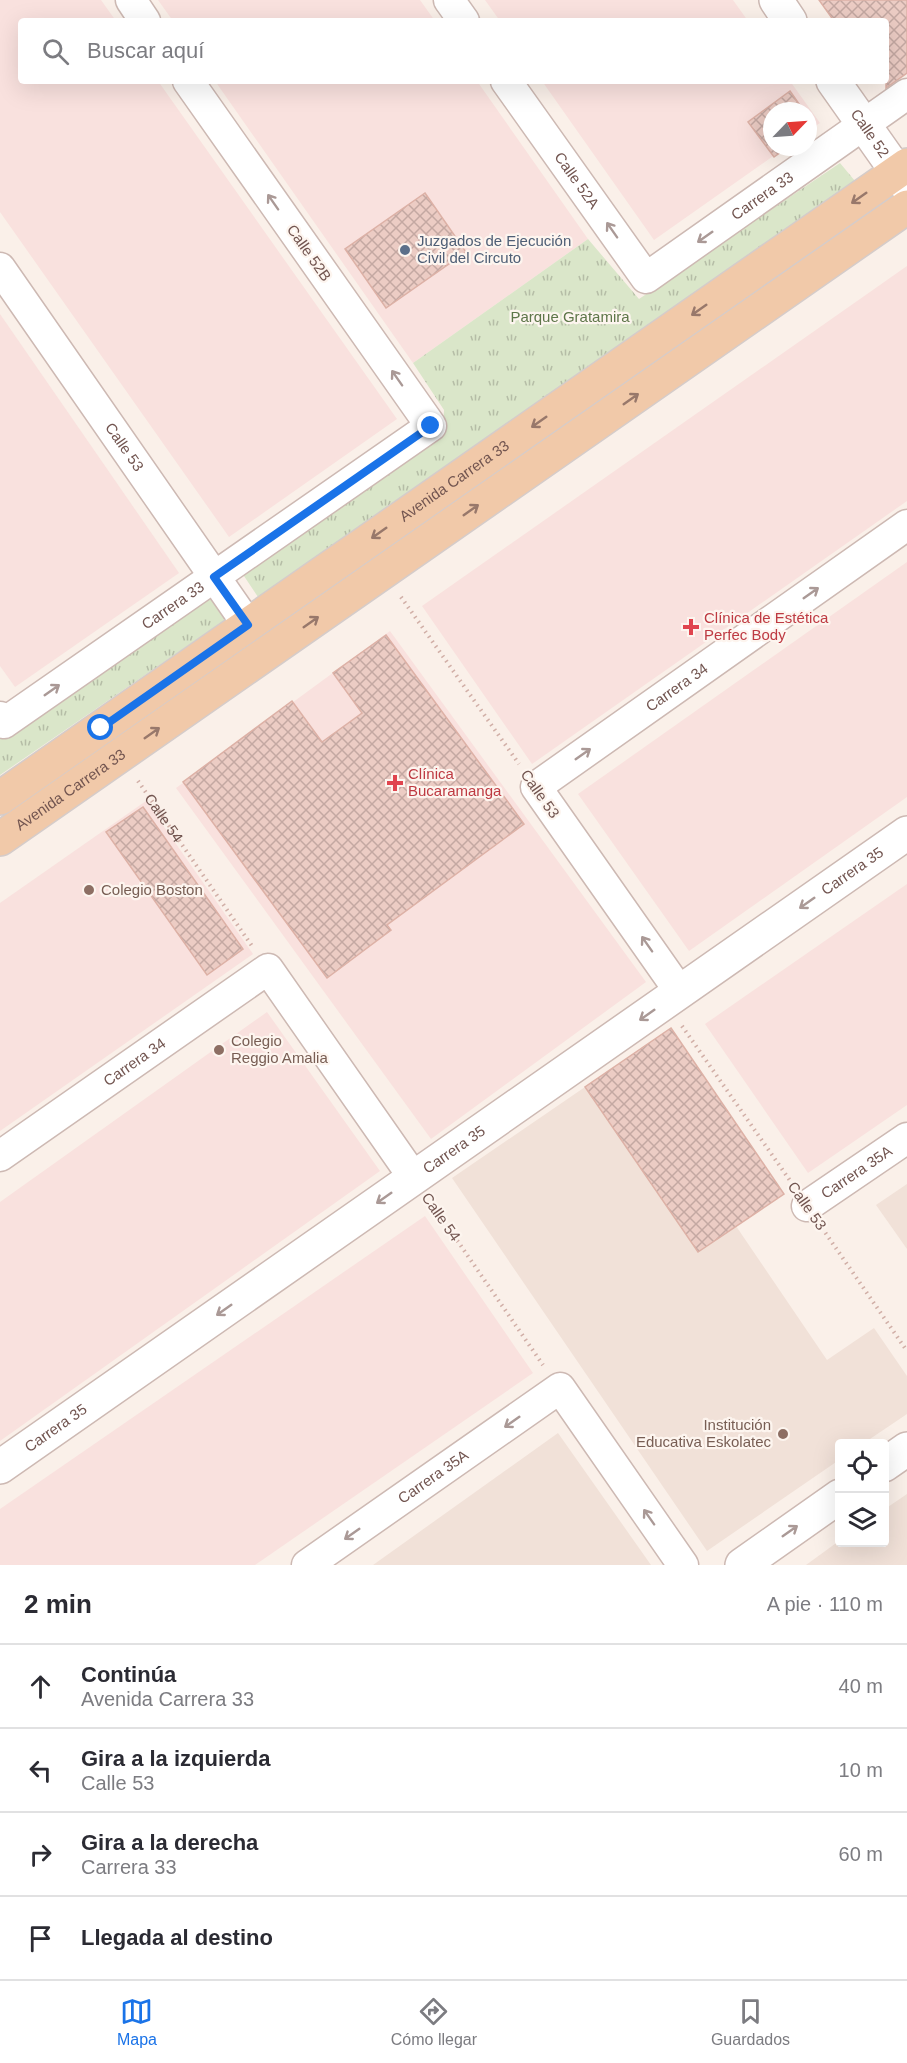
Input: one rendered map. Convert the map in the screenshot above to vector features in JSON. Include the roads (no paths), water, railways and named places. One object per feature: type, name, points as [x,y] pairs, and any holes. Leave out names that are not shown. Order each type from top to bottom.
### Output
[{"type":"main road","name":"Avenida Carrera 33","points":[[0,798],[904,174]]},
{"type":"main road","name":"Avenida Carrera 33","points":[[0,839],[907,207]]},
{"type":"street","points":[[130,0],[143,18]]},
{"type":"street","points":[[448,0],[462,18]]},
{"type":"street","points":[[776,0],[788,18]]},
{"type":"street","name":"Calle 52B","points":[[190,84],[431,426]]},
{"type":"street","name":"Calle 52A","points":[[508,84],[646,278]]},
{"type":"street","name":"Calle 52","points":[[835,84],[904,174]]},
{"type":"street","name":"Carrera 33","points":[[646,278],[907,94]]},
{"type":"street","name":"Calle 53","points":[[0,268],[248,625]]},
{"type":"street","name":"Carrera 33","points":[[2,720],[214,577],[431,426]]},
{"type":"street","name":"Carrera 34","points":[[536,787],[907,525]]},
{"type":"street","name":"Calle 53","points":[[536,787],[673,997]]},
{"type":"street","name":"Carrera 35","points":[[0,1467],[907,833]]},
{"type":"street","name":"Carrera 34","points":[[0,1156],[268,969]]},
{"type":"street","name":"Calle 54","points":[[268,969],[414,1178]]},
{"type":"street","name":"Carrera 35A","points":[[807,1206],[907,1138]]},
{"type":"street","name":"Carrera 35A","points":[[307,1565],[560,1388],[683,1565]]},
{"type":"street","points":[[889,1462],[907,1449]]},
{"type":"street","points":[[742,1565],[835,1500]]},
{"type":"place","name":"Juzgados de Ejecución Civil del Circuto","points":[[405,250]]},
{"type":"place","name":"Clínica de Estética Perfec Body","points":[[691,627]]},
{"type":"place","name":"Clínica Bucaramanga","points":[[395,783]]},
{"type":"place","name":"Colegio Boston","points":[[89,890]]},
{"type":"place","name":"Colegio Reggio Amalia","points":[[219,1050]]},
{"type":"place","name":"Institución Educativa Eskolatec","points":[[783,1434]]},
{"type":"park label","name":"Parque Gratamira","points":[[570,317]]}]
